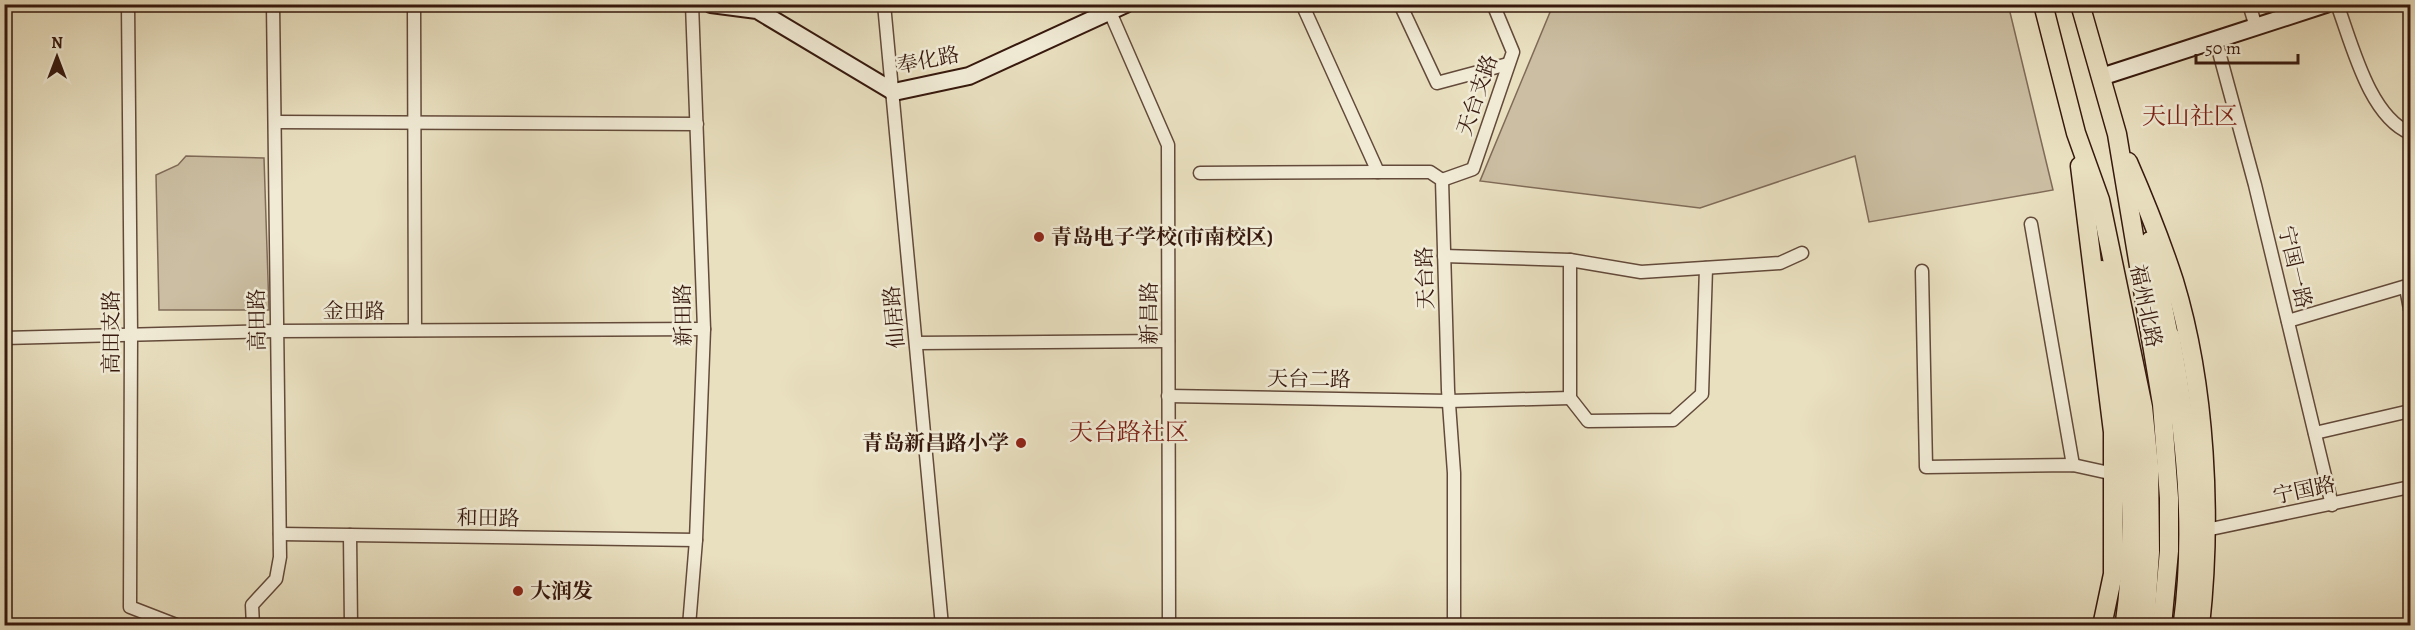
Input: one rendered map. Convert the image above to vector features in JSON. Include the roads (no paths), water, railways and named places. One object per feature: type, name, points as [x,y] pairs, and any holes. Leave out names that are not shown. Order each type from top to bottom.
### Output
[{"type":"highway","points":[[2169,336],[2187,446],[2190,550],[2185,616]]},
{"type":"highway","points":[[2117,348],[2131,440],[2133,499],[2126,626]]},
{"type":"main road","name":"福州北路","points":[[2043,4],[2076,133],[2100,200],[2143,407],[2149,466],[2150,552],[2145,626]]},
{"type":"main road","name":"福州北路","points":[[2080,4],[2117,134],[2162,404],[2168,452],[2169,551],[2162,626]]},
{"type":"main road","points":[[2076,133],[2096,311],[2108,378],[2114,474],[2113,574],[2102,626]]},
{"type":"main road","points":[[2117,134],[2174,281],[2195,383],[2204,461],[2206,530],[2205,582],[2200,626]]},
{"type":"main road","points":[[2141,192],[2169,336]]},
{"type":"main road","points":[[2084,195],[2117,348]]},
{"type":"street","name":"高田支路","points":[[128,4],[131,334],[130,607],[179,626]]},
{"type":"street","name":"高田路","points":[[253,626],[252,605],[276,579],[280,557],[273,4]]},
{"type":"street","points":[[414,4],[415,330]]},
{"type":"street","name":"新田路","points":[[689,626],[696,540],[704,329],[692,4]]},
{"type":"street","name":"奉化路","points":[[711,4],[757,10],[894,92],[969,76],[1126,4]]},
{"type":"street","name":"仙居路","points":[[884,4],[942,626]]},
{"type":"street","points":[[1400,4],[1437,83],[1508,64]]},
{"type":"street","name":"天台支路","points":[[1442,180],[1473,169],[1513,52],[1493,4]]},
{"type":"street","points":[[2249,4],[2256,27]]},
{"type":"street","points":[[2101,77],[2326,4]]},
{"type":"street","points":[[2337,4],[2370,91],[2398,128],[2410,133]]},
{"type":"street","points":[[1306,6],[1378,172]]},
{"type":"street","name":"新昌路","points":[[1110,12],[1168,145],[1169,626]]},
{"type":"street","name":"宁国一路","points":[[2216,40],[2255,185],[2332,505]]},
{"type":"street","points":[[275,122],[697,124]]},
{"type":"street","points":[[1200,173],[1430,172],[1442,180]]},
{"type":"street","name":"天台路","points":[[1442,180],[1449,401],[1454,473],[1454,626]]},
{"type":"street","points":[[2031,224],[2073,465]]},
{"type":"street","points":[[1444,256],[1570,260],[1641,272],[1780,263],[1802,253]]},
{"type":"street","points":[[1570,260],[1570,398],[1588,421],[1673,420],[1702,394],[1706,268]]},
{"type":"street","points":[[1922,271],[1926,467],[2073,465],[2114,474]]},
{"type":"street","points":[[2288,321],[2408,286],[2410,309]]},
{"type":"street","name":"金田路","points":[[4,338],[277,331],[704,329]]},
{"type":"street","points":[[916,343],[1168,341]]},
{"type":"street","name":"天台二路","points":[[1168,396],[1449,401],[1570,398]]},
{"type":"street","points":[[2315,433],[2410,411]]},
{"type":"street","name":"宁国路","points":[[2206,530],[2410,487]]},
{"type":"street","name":"和田路","points":[[280,534],[696,540]]},
{"type":"street","points":[[350,535],[351,626]]},
{"type":"place","name":"青岛电子学校(市南校区)","points":[[1039,237]]},
{"type":"place","name":"青岛新昌路小学","points":[[1021,443]]},
{"type":"place","name":"大润发","points":[[518,591]]},
{"type":"district","name":"天山社区","points":[[2190,116]]},
{"type":"district","name":"天台路社区","points":[[1129,432]]}]
